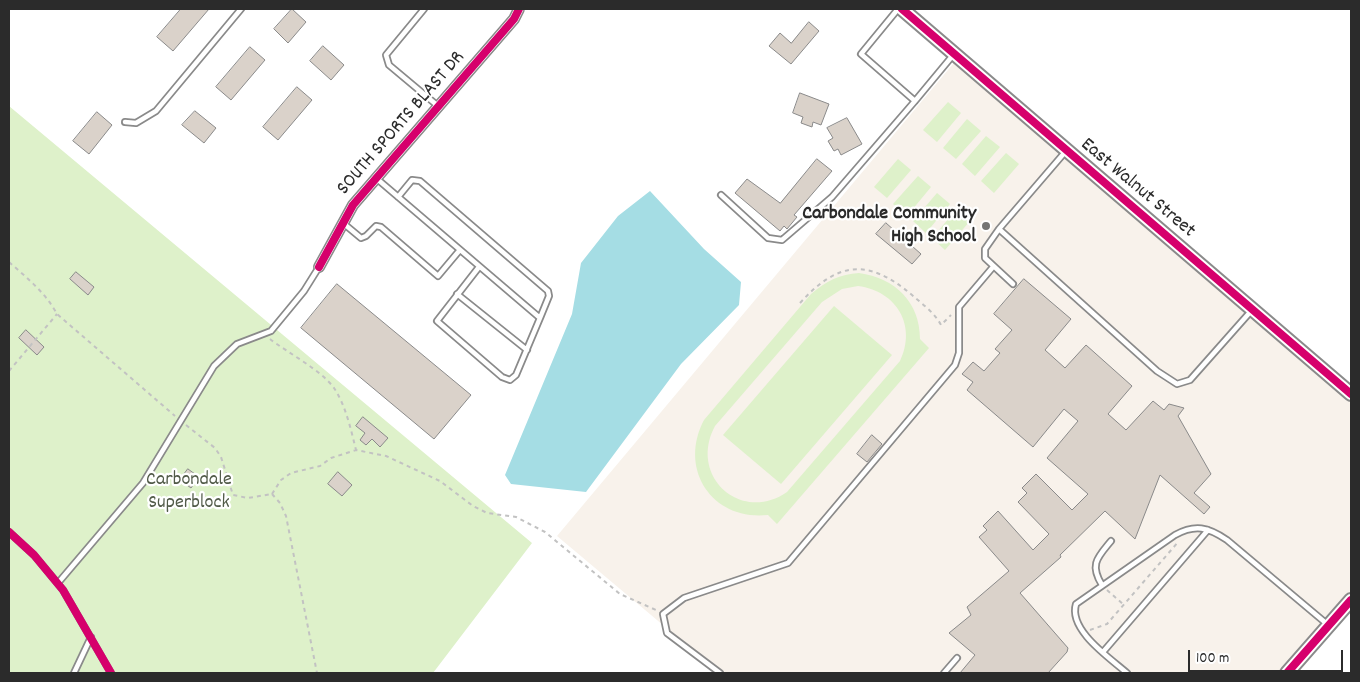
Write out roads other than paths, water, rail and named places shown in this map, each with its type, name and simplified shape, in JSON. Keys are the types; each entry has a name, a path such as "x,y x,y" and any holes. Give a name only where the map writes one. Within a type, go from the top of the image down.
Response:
{"street":[{"name":"SOUTH SPORTS BLAST DR","path":"319,267 353,205 514,19 520,9"},
{"name":"East Walnut Street","path":"902,9 1351,394"},
{"path":"1288,673 1351,600"}],"lane":[{"path":"125,122 136,124 156,111 241,9"},
{"path":"424,9 386,55 389,65 439,106"},
{"path":"898,9 861,54 915,101"},
{"path":"721,195 768,238 782,240 832,198 954,54"},
{"path":"1013,284 993,268 985,258 985,249 999,229 1066,151"},
{"path":"376,178 540,318"},
{"path":"398,197 415,179 450,206 548,291 549,296 514,378 506,380 438,324 437,319 479,267"},
{"path":"342,222 362,238 376,226 381,227 438,276 459,250"},
{"path":"999,229 1157,371 1177,384 1190,380 1253,309"},
{"path":"58,583 143,483 200,387 228,350 248,338 264,335 278,323 319,267"},
{"path":"720,673 667,632 663,614 684,598 788,562 955,365 959,353 959,307 993,268"},
{"path":"457,294 527,350"},
{"path":"1127,673 1084,633 1077,622 1075,612 1079,601 1185,529 1191,527 1208,530 1220,535 1328,626"},
{"path":"1103,652 1208,530"},
{"path":"9,532 34,555 58,583 111,673"},
{"path":"1102,585 1095,572 1096,560 1112,541"},
{"path":"76,672 91,637"},
{"path":"944,673 957,658"}],"water":[{"path":"650,191 704,249 741,282 739,305 681,364 586,492 511,484 505,475 572,314 581,263 618,216"}],"place":[{"name":"Carbondale Community High School","path":"986,226"}],"park label":[{"name":"Carbondale Superblock","path":"189,492"}]}
